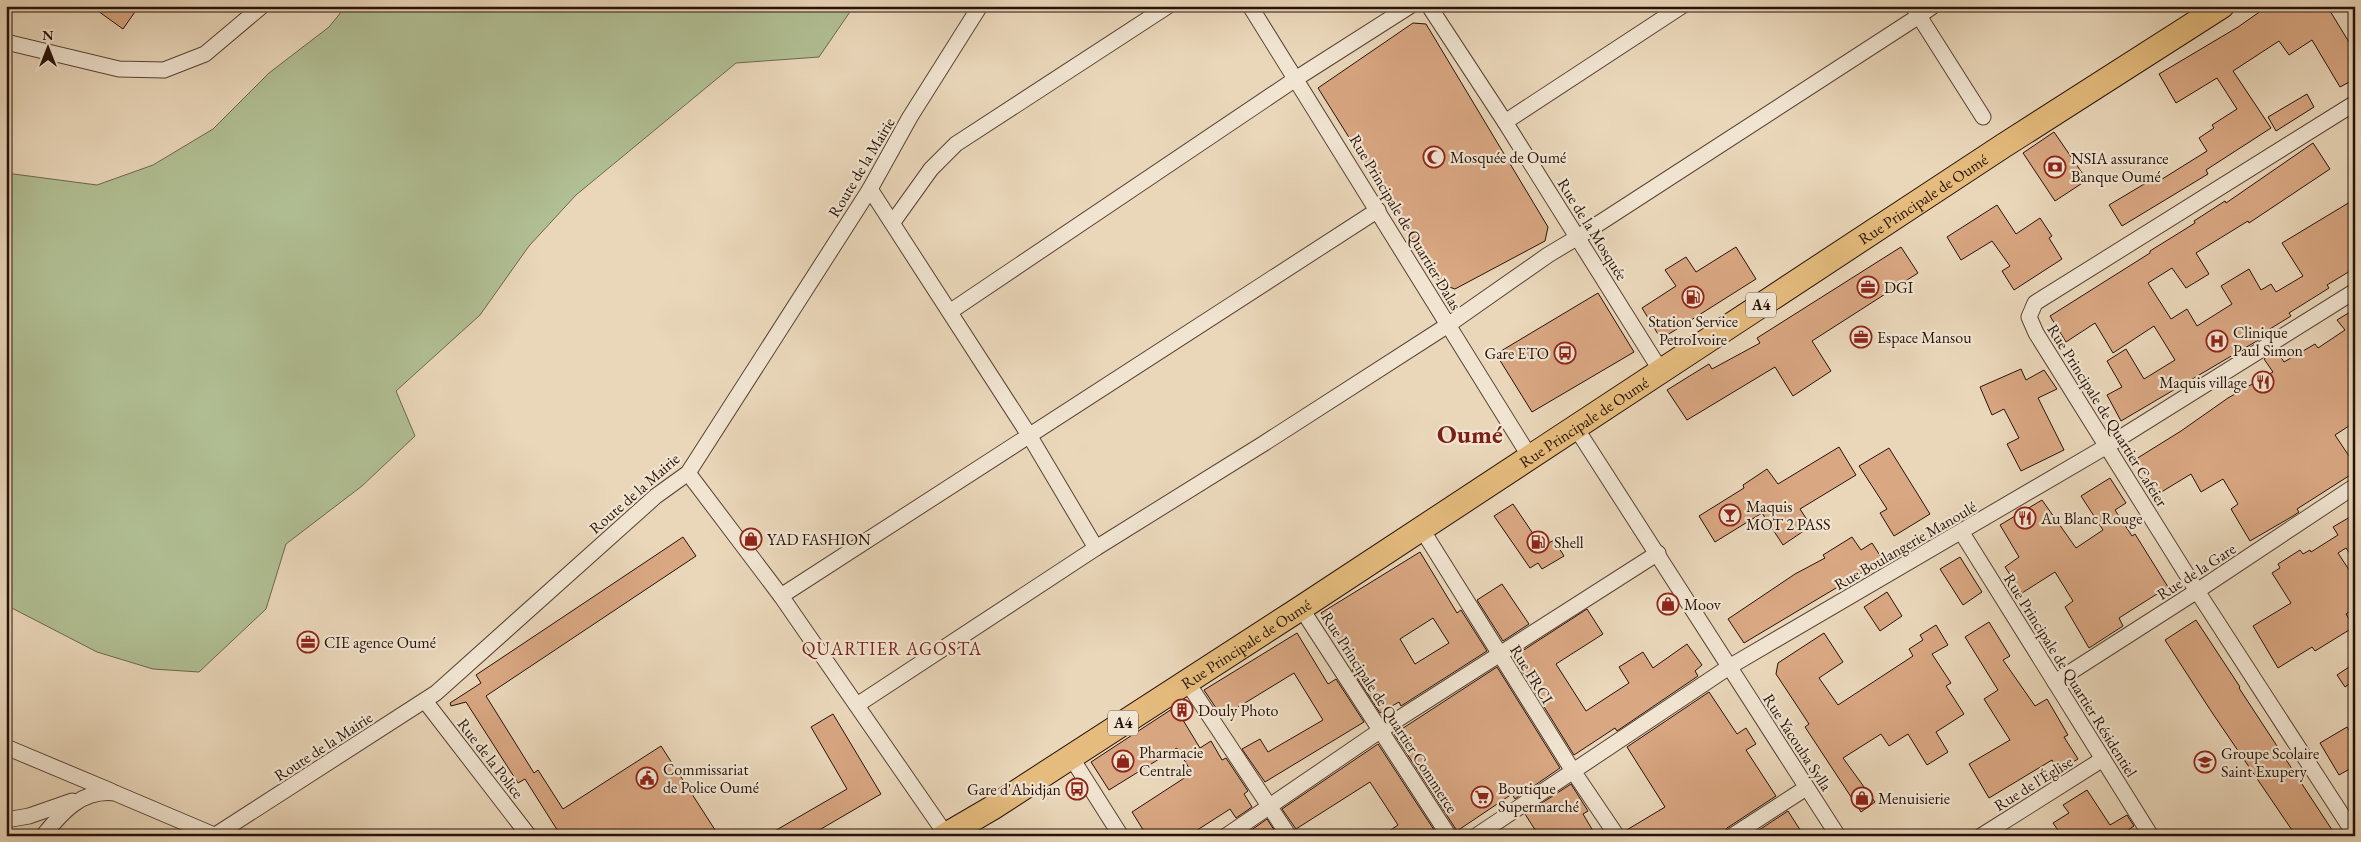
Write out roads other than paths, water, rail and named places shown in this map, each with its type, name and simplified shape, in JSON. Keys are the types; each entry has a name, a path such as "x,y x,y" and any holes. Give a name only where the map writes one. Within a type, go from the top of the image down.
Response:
{"main road":[{"name":"Rue Principale de Oumé","path":"946,835 992,808 1301,608 2003,146 2222,6"}],"street":[{"path":"6,42 118,69 164,70 205,54 262,6"},
{"name":"Route de la Mairie","path":"214,836 425,701 489,647 656,496 688,473 870,189 910,117 980,6"},
{"path":"893,222 931,169 956,144 1168,6"},
{"name":"Rue Principale de Quartier Dalas","path":"1250,6 1297,78 1530,457"},
{"path":"951,312 1297,78 1410,6"},
{"name":"Rue de la Mosquée","path":"1429,6 1505,122 1661,371"},
{"path":"1505,122 1682,6"},
{"path":"857,705 1096,548 1263,444 1448,325 1548,255 1578,237 1916,11 1933,6"},
{"path":"1916,11 1983,117"},
{"name":"Rue Principale de Quartier Cafeier","path":"2355,104 2035,303 2029,317 2036,333 2197,591 2355,834"},
{"path":"870,189 1029,435 1096,548"},
{"path":"781,596 1378,210"},
{"name":"Rue Boulangerie Manoulé","path":"1476,836 1729,667 1833,605 1962,533 2107,446 2355,291"},
{"name":"Rue Yacouba Sylla","path":"1576,428 1838,836"},
{"path":"688,473 781,596 946,835"},
{"name":"Rue de la Gare","path":"2055,682 2355,486"},
{"name":"Rue FRCI","path":"1420,528 1499,655 1616,836"},
{"name":"Rue Principale de Quartier Résidentiel","path":"1962,533 2152,836"},
{"path":"1226,836 1381,730 1658,554"},
{"name":"Rue Principale de Quartier Commerce","path":"1301,608 1449,836"},
{"path":"1186,682 1289,836"},
{"name":"Rue de la Police","path":"425,701 529,836"},
{"path":"6,747 214,836"},
{"path":"1071,756 1121,836"},
{"name":"Rue de l'Église","path":"1982,836 2103,759"},
{"path":"1732,836 1806,788"},
{"path":"6,820 29,816 102,792 115,793"},
{"path":"43,836 57,819 80,798"}],"place":[{"name":"Mosquée de Oumé","path":"1434,157"},
{"name":"NSIA assurance Banque Oumé","path":"2055,167"},
{"name":"DGI","path":"1868,287"},
{"name":"Station Service PetroIvoire","path":"1693,297"},
{"name":"Espace Mansou","path":"1861,337"},
{"name":"Clinique Paul Simon","path":"2217,341"},
{"name":"Gare ETO","path":"1565,353"},
{"name":"Maquis village","path":"2263,382"},
{"name":"Maquis MOT 2 PASS","path":"1730,515"},
{"name":"Au Blanc Rouge","path":"2025,518"},
{"name":"YAD FASHION","path":"751,539"},
{"name":"Shell","path":"1538,542"},
{"name":"Moov","path":"1668,604"},
{"name":"CIE agence Oumé","path":"308,642"},
{"name":"Douly Photo","path":"1182,710"},
{"name":"Pharmacie Centrale","path":"1123,761"},
{"name":"Groupe Scolaire Saint Exupery","path":"2205,762"},
{"name":"Commissariat de Police Oumé","path":"647,778"},
{"name":"Gare d'Abidjan","path":"1077,789"},
{"name":"Boutique Supermarché","path":"1482,797"},
{"name":"Menuisierie","path":"1862,798"}],"district":[{"name":"Oumé","path":"1470,434"},
{"name":"QUARTIER AGOSTA","path":"892,649"}]}
